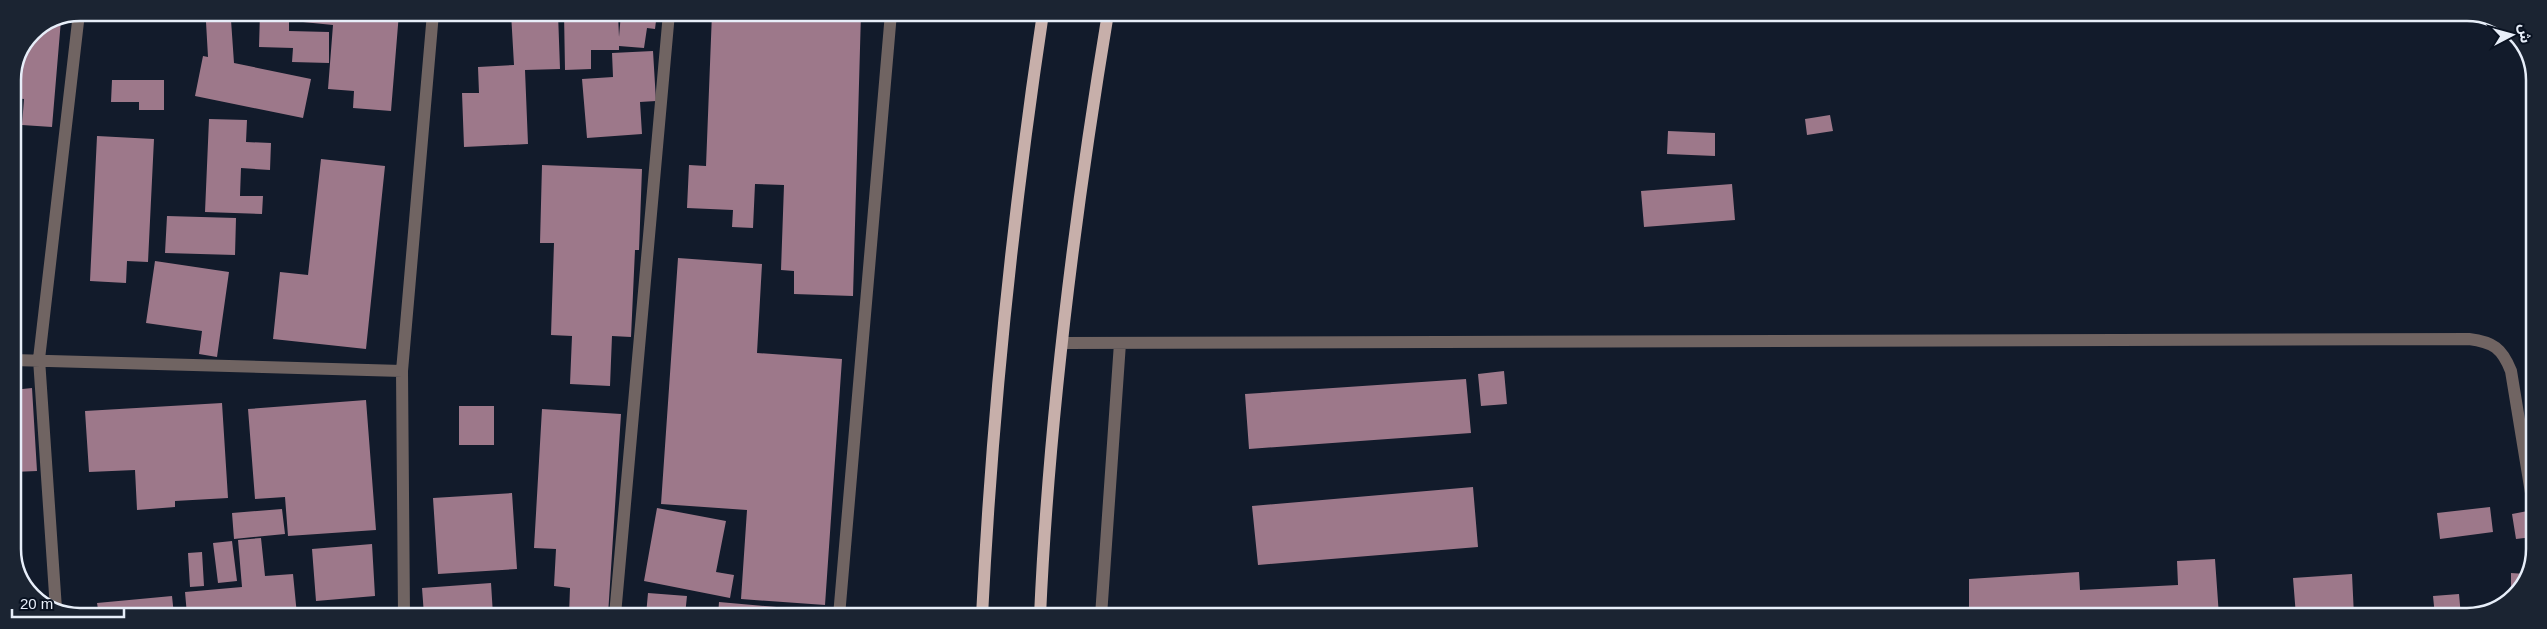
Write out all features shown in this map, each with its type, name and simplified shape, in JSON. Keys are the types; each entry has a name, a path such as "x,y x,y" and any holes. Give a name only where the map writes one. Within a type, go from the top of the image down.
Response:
{"main road":[{"path":"983,608 1004,333 1019,192 1042,21"},
{"path":"1041,608 1063,343 1079,204 1107,21"}],"street":[{"path":"56,602 38,359 78,21"},
{"path":"404,608 402,372 432,21"},
{"path":"616,608 668,21"},
{"path":"840,608 891,21"},
{"path":"1063,343 2477,340 2494,345 2503,354 2511,370 2526,463"},
{"path":"1102,608 1120,343"},
{"path":"21,360 402,372"}],"building":[{"path":"231,21 234,63 311,79 303,118 195,96 203,56 208,57 206,22"},
{"path":"260,21 289,21 289,31 329,32 329,63 292,62 293,48 259,47"},
{"path":"398,21 391,111 353,108 354,91 328,89 333,25 303,22"},
{"path":"511,21 558,21 560,69 525,70 528,144 464,147 462,93 479,93 478,67 514,65"},
{"path":"564,21 618,21 619,37 620,21 656,21 655,29 647,28 644,48 619,46 619,50 591,50 591,69 565,70"},
{"path":"712,21 861,21 853,296 794,294 794,271 781,270 784,185 755,184 753,228 732,227 733,210 687,208 689,165 706,166"},
{"path":"61,25 52,127 22,125 24,99 21,99 21,80 22,68 26,57 38,38"},
{"path":"653,51 656,101 640,102 642,134 587,138 582,79 613,77 612,53"},
{"path":"112,80 164,80 164,110 139,110 139,102 111,102"},
{"path":"1830,115 1833,131 1807,135 1805,119"},
{"path":"209,119 247,120 246,142 271,143 270,170 241,168 240,196 263,196 262,214 205,212"},
{"path":"1668,131 1715,133 1715,156 1667,154"},
{"path":"97,136 154,139 148,262 127,261 126,283 90,281"},
{"path":"321,159 385,166 366,349 273,339 280,272 308,275"},
{"path":"542,165 642,169 639,250 635,250 631,337 612,336 610,386 570,384 572,336 551,335 554,243 540,243"},
{"path":"1732,184 1735,220 1644,227 1641,191"},
{"path":"167,216 236,218 235,255 165,253"},
{"path":"678,258 762,264 757,353 842,359 825,605 741,599 747,510 661,504"},
{"path":"155,261 229,272 217,357 199,354 202,331 146,323"},
{"path":"1504,371 1507,404 1481,406 1478,374"},
{"path":"1466,379 1471,433 1249,449 1245,394"},
{"path":"32,388 37,471 21,472 21,389"},
{"path":"366,400 376,530 288,536 285,497 255,499 248,409"},
{"path":"222,403 228,498 175,501 175,507 137,510 135,470 89,472 85,411"},
{"path":"459,406 494,406 494,445 459,445"},
{"path":"542,409 621,414 608,608 569,608 570,588 554,586 556,549 534,548"},
{"path":"1473,487 1478,547 1258,565 1252,506"},
{"path":"512,493 517,569 438,574 433,498"},
{"path":"2490,507 2493,532 2440,539 2437,513"},
{"path":"657,508 726,521 716,572 734,575 730,598 644,581"},
{"path":"282,509 285,534 234,539 232,513"},
{"path":"2526,511 2526,538 2516,539 2512,514"},
{"path":"261,538 265,576 293,574 296,608 186,608 185,592 242,587 238,540"},
{"path":"232,541 237,581 218,583 213,543"},
{"path":"372,544 375,596 316,601 312,549"},
{"path":"202,552 204,586 190,587 188,553"},
{"path":"2215,559 2218,608 1969,608 1969,579 2079,572 2080,590 2178,585 2177,561"},
{"path":"2511,573 2520,574 2516,582 2511,588"},
{"path":"2352,574 2354,608 2295,608 2293,578"},
{"path":"491,583 493,608 423,608 422,588"},
{"path":"648,593 687,596 686,608 647,608"},
{"path":"2459,594 2460,608 2434,608 2433,596"},
{"path":"172,596 173,608 98,608 97,603"},
{"path":"719,602 788,608 719,608"}]}
